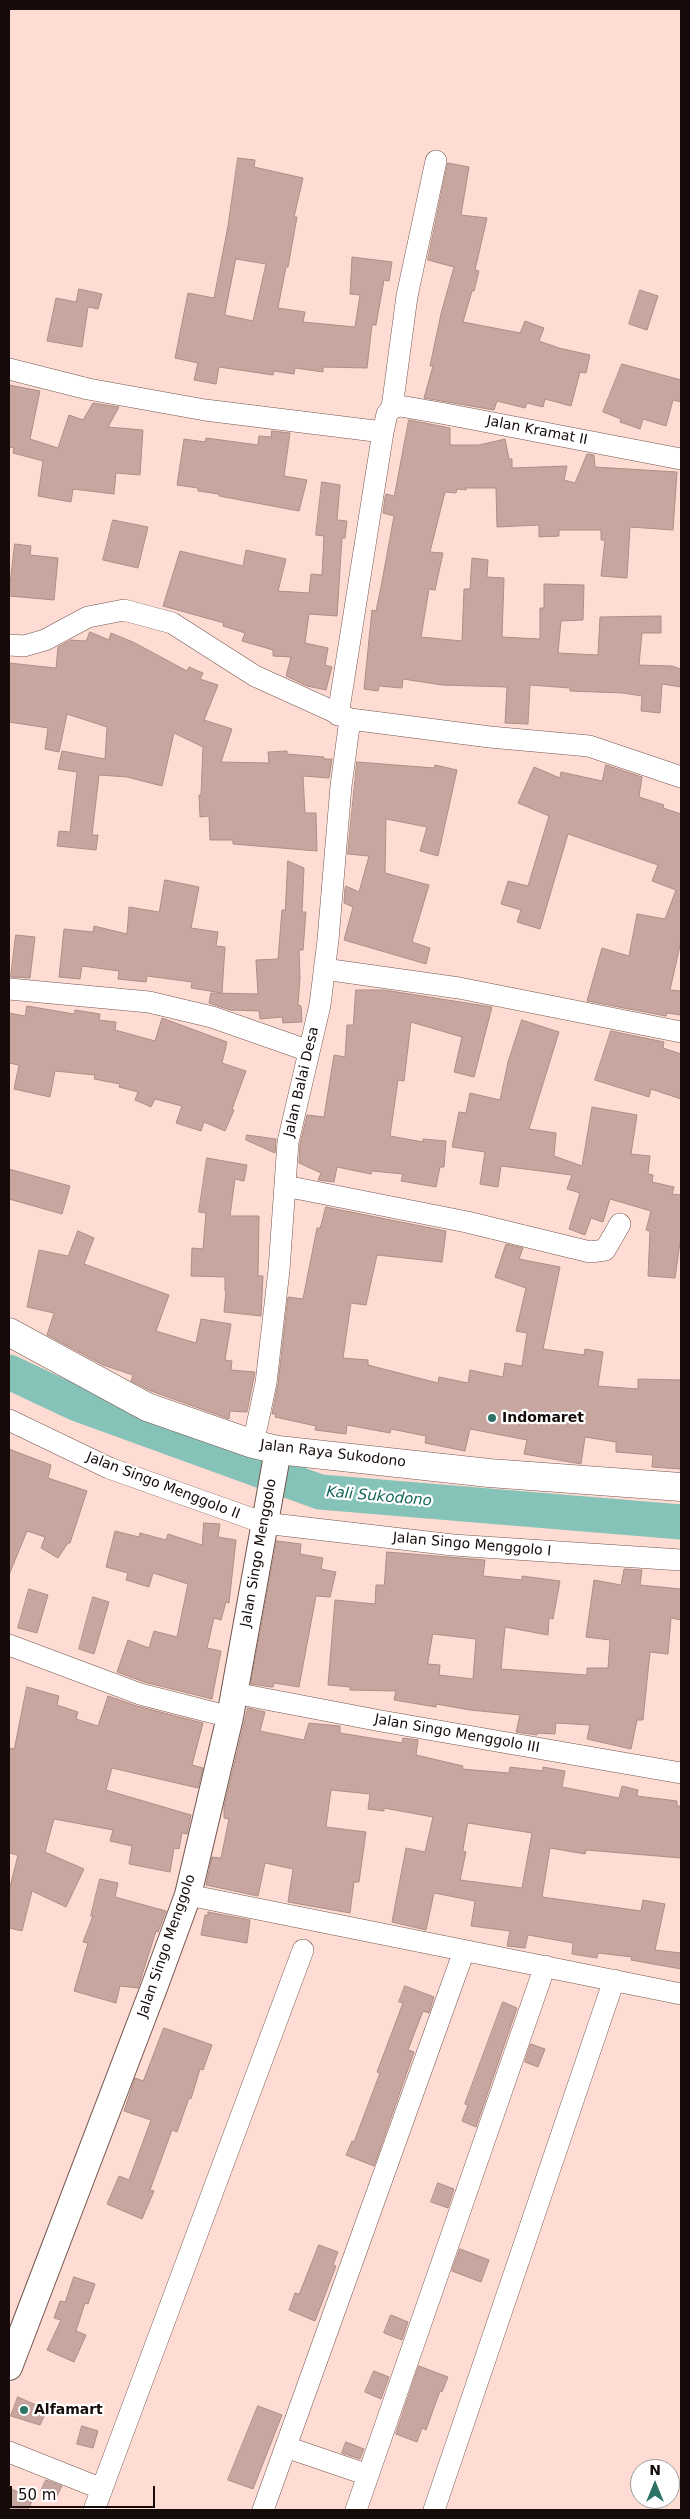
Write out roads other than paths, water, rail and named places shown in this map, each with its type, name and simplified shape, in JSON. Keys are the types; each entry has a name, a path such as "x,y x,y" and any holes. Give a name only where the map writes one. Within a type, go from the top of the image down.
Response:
{"main road":[{"name":"Jalan Raya Sukodono","path":"9,1332 147,1407 269,1450 489,1473 681,1487"}],"street":[{"name":"Jalan Balai Desa","path":"269,1450 266,1383 279,1270 288,1142 320,1004 328,940 344,717 383,432 387,414 392,408 407,296 436,161"},
{"path":"9,369 88,389 205,410 383,432"},
{"name":"Jalan Kramat II","path":"392,408 400,406 446,414 681,459"},
{"path":"9,645 24,646 45,640 88,617 124,610 172,622 255,676 344,717 490,737 589,746 681,777"},
{"path":"324,969 459,988 681,1032"},
{"path":"9,989 149,1002 212,1017 309,1051"},
{"path":"285,1186 468,1222 590,1252 604,1250 620,1224"},
{"name":"Jalan Singo Menggolo II","path":"9,1420 108,1468 265,1517"},
{"name":"Jalan Singo Menggolo","path":"9,2367 156,1985 188,1895 232,1705 265,1517 269,1450"},
{"name":"Jalan Singo Menggolo I","path":"265,1517 453,1545 681,1560"},
{"name":"Jalan Singo Menggolo III","path":"9,1645 140,1694 381,1721 681,1773"},
{"path":"188,1895 681,1994"},
{"path":"94,2510 302,1950"},
{"path":"263,2510 464,1951"},
{"path":"356,2510 545,1966"},
{"path":"434,2510 614,1980"},
{"path":"286,2447 368,2475"},
{"path":"9,2452 102,2489"}],"waterway":[{"name":"Kali Sukodono","path":"9,1372 75,1403 320,1492 681,1522"}],"place":[{"name":"Indomaret","path":"492,1418"},
{"name":"Alfamart","path":"24,2410"}]}
